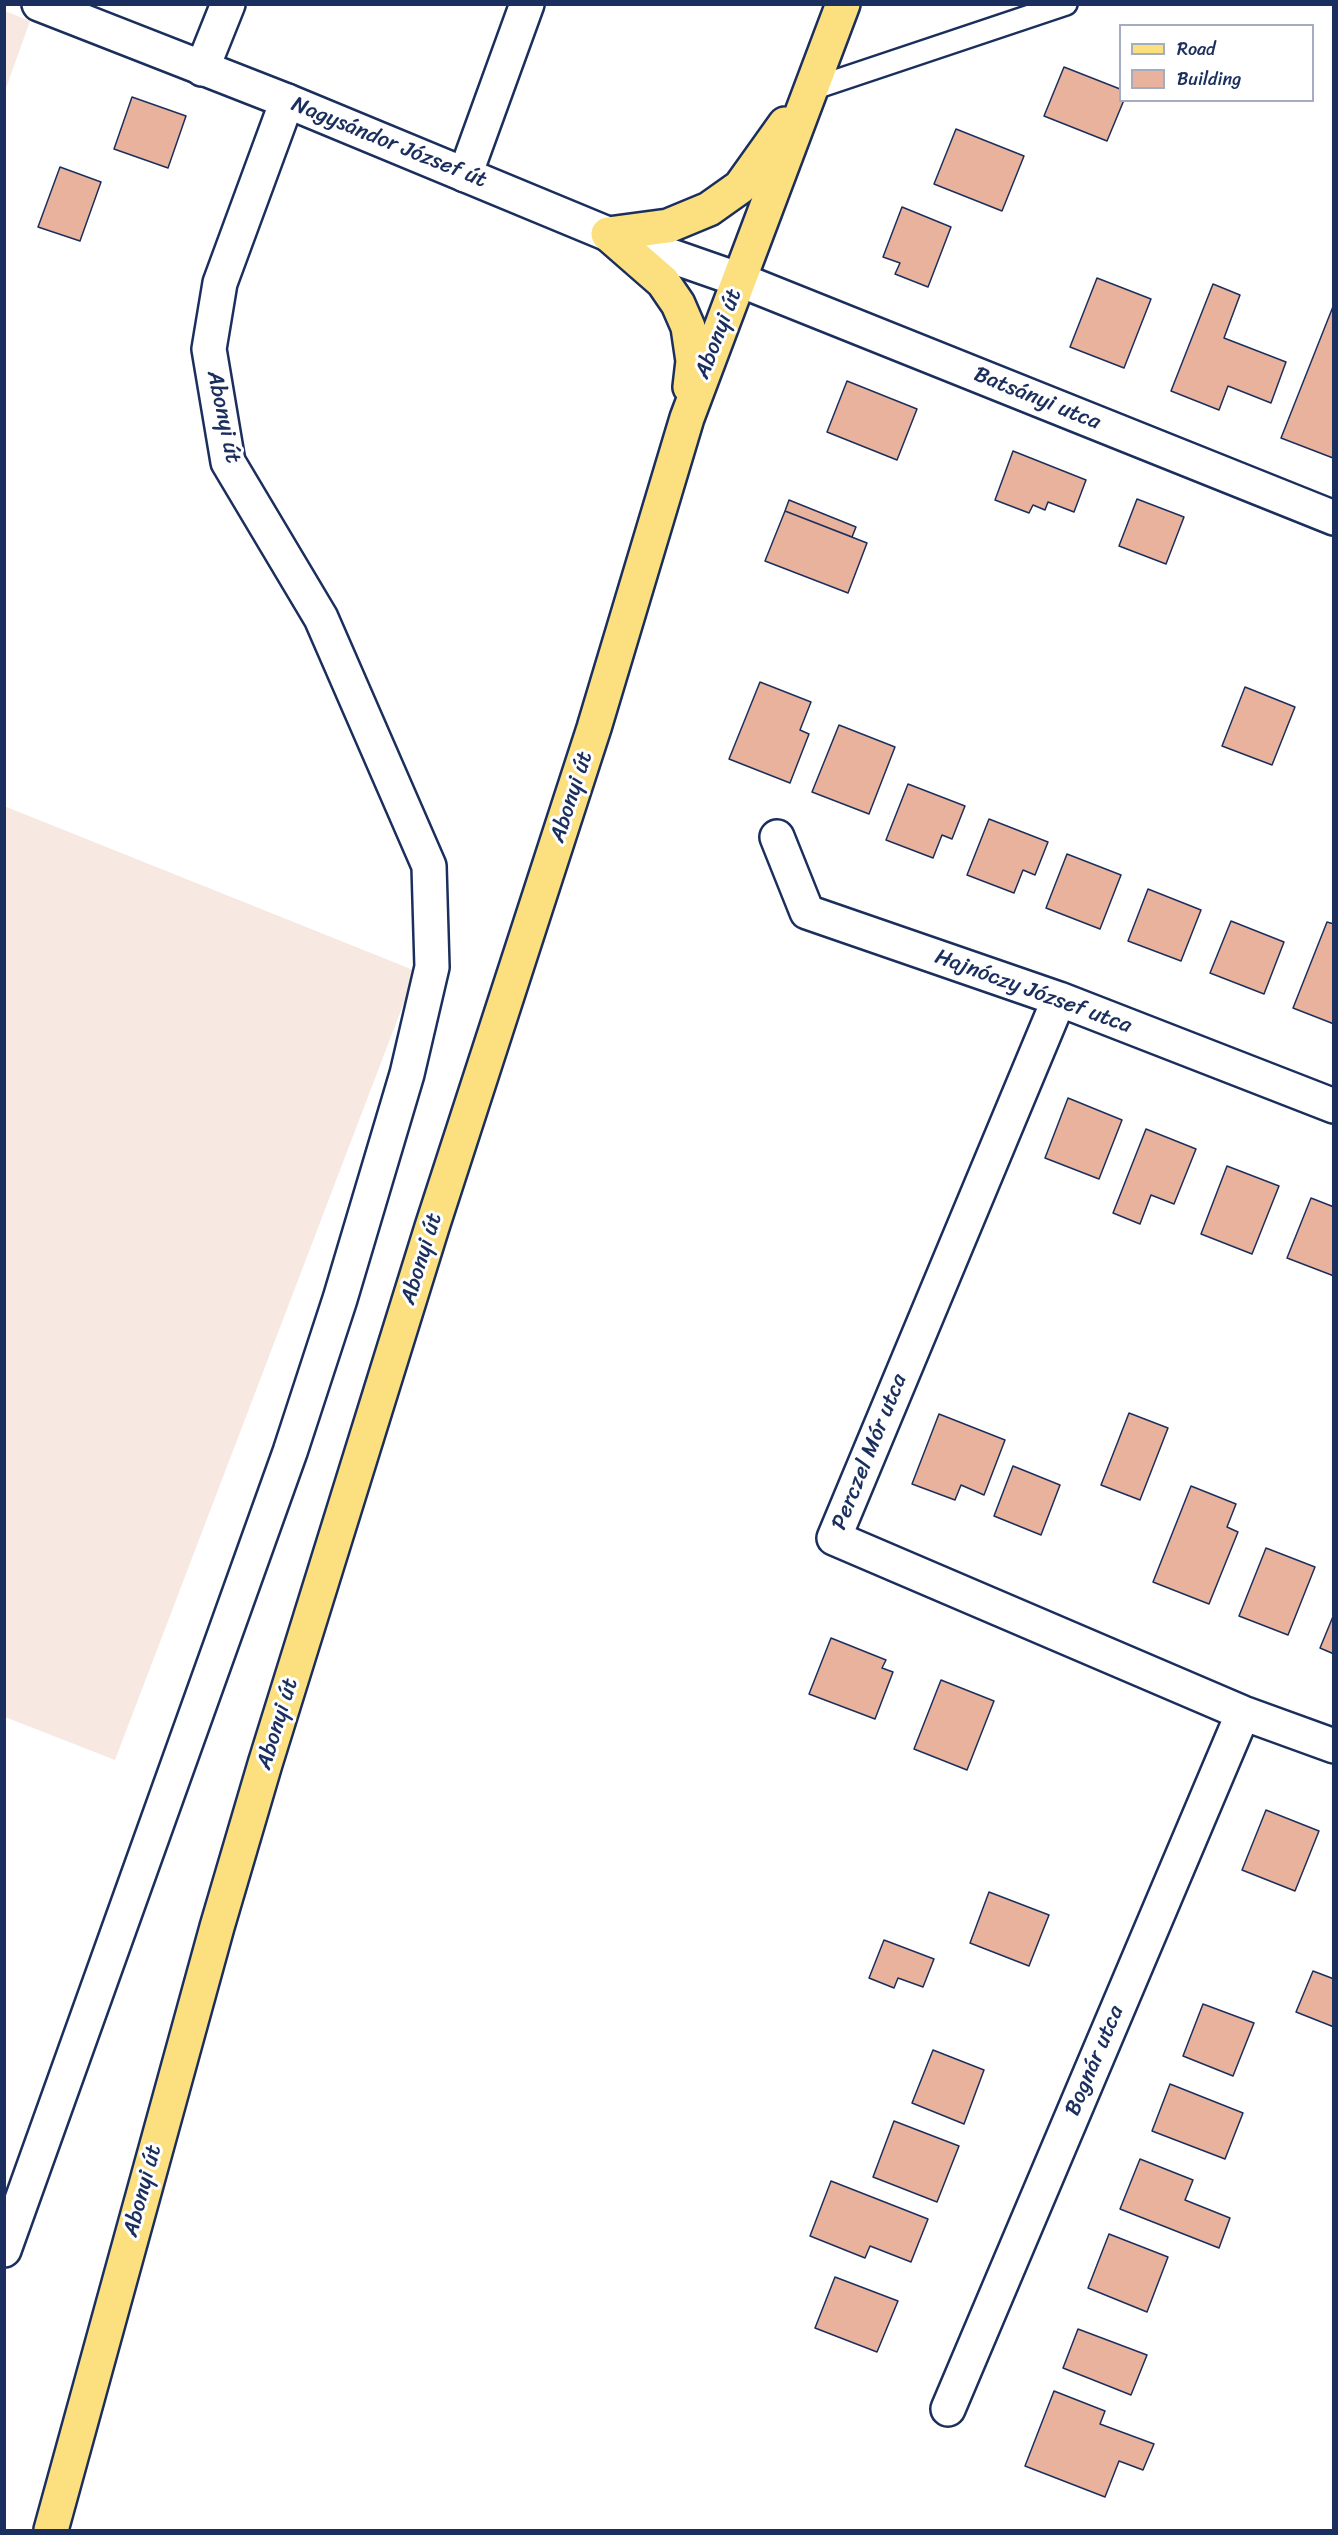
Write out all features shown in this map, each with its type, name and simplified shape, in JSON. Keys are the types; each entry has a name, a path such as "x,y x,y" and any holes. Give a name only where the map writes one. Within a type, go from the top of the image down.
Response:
{"main road":[{"name":"Abonyi út","path":"51,2530 171,2090 262,1775 432,1227 594,728 687,418 843,4"},
{"path":"608,234 668,226 709,209 740,187 809,90"},
{"path":"608,234 663,282 678,304 688,327 693,361 687,418"}],"street":[{"name":"Nagysándor József út","path":"39,4 287,101 608,234 740,280"},
{"path":"202,69 228,4"},
{"path":"465,174 526,4"},
{"name":"Abonyi út","path":"4,2250 290,1452 340,1299 407,1074 432,967 429,866 321,618 228,462 209,349 220,283 287,101"},
{"name":"Batsányi utca","path":"740,280 1334,518"},
{"name":"Hajnóczy József utca","path":"777,837 807,912 1059,999 1334,1106"},
{"name":"Perczel Mór utca","path":"1059,999 834,1538 1243,1713 1334,1746"},
{"name":"Bognár utca","path":"948,2409 1243,1713"}],"lane":[{"path":"809,90 1066,4"}],"shaded area":[{"path":"5,11 30,21 5,91"},
{"path":"4,806 416,971 115,1760 5,1717"}],"building":[{"path":"1064,67 1119,89 1119,102 1123,102 1107,141 1044,116"},
{"path":"132,97 186,116 168,168 114,149"},
{"path":"956,129 1024,156 1002,211 934,184"},
{"path":"60,167 101,182 80,241 38,227"},
{"path":"902,207 951,227 928,287 895,274 900,263 883,257"},
{"path":"1097,278 1151,299 1124,368 1070,347"},
{"path":"1213,284 1240,295 1224,338 1286,362 1271,403 1228,386 1219,410 1171,391"},
{"path":"1334,304 1334,455 1333,458 1281,438"},
{"path":"847,381 917,409 897,460 827,432"},
{"path":"1013,451 1086,480 1074,512 1048,502 1045,510 1033,505 1029,513 995,500"},
{"path":"1137,499 1184,517 1166,564 1119,546"},
{"path":"789,500 856,527 852,537 785,511"},
{"path":"785,511 867,543 848,593 765,561"},
{"path":"760,682 811,702 800,730 809,734 790,783 729,759"},
{"path":"1245,687 1295,707 1272,765 1222,746"},
{"path":"839,725 895,747 869,814 812,792"},
{"path":"908,784 965,806 952,839 942,835 933,858 886,840"},
{"path":"989,819 1048,842 1035,875 1023,870 1014,893 967,875"},
{"path":"1067,854 1121,875 1100,929 1046,908"},
{"path":"1148,889 1201,910 1181,961 1128,941"},
{"path":"1231,921 1284,942 1264,994 1210,973"},
{"path":"1327,922 1334,924 1334,1024 1293,1008"},
{"path":"1068,1098 1122,1120 1099,1179 1045,1158"},
{"path":"1146,1129 1196,1149 1174,1204 1151,1195 1140,1224 1113,1213"},
{"path":"1227,1166 1279,1186 1252,1254 1201,1234"},
{"path":"1311,1198 1334,1207 1334,1276 1287,1258"},
{"path":"1129,1413 1168,1428 1140,1500 1101,1485"},
{"path":"939,1414 1005,1440 984,1495 961,1485 955,1500 912,1484"},
{"path":"1013,1466 1060,1485 1041,1535 994,1516"},
{"path":"1191,1486 1236,1504 1227,1527 1238,1532 1209,1604 1153,1582"},
{"path":"1266,1548 1315,1567 1288,1635 1239,1616"},
{"path":"1334,1614 1334,1654 1320,1648"},
{"path":"831,1638 886,1660 882,1668 893,1672 875,1719 809,1694"},
{"path":"941,1680 994,1701 967,1770 914,1749"},
{"path":"1266,1810 1319,1831 1295,1891 1242,1870"},
{"path":"989,1892 1049,1915 1029,1966 970,1943"},
{"path":"884,1940 934,1959 923,1987 898,1978 894,1988 869,1978"},
{"path":"1313,1971 1334,1979 1334,2027 1296,2012"},
{"path":"1203,2004 1254,2023 1233,2076 1183,2056"},
{"path":"933,2050 984,2070 964,2124 912,2103"},
{"path":"1170,2084 1243,2113 1225,2159 1152,2131"},
{"path":"894,2121 959,2146 937,2202 873,2177"},
{"path":"1140,2159 1193,2180 1185,2200 1230,2218 1219,2248 1120,2209"},
{"path":"831,2181 928,2219 911,2262 870,2246 865,2258 810,2236"},
{"path":"1109,2234 1168,2257 1147,2312 1088,2288"},
{"path":"835,2277 898,2301 877,2352 815,2328"},
{"path":"1078,2329 1147,2355 1131,2395 1063,2368"},
{"path":"1054,2391 1105,2411 1100,2424 1154,2444 1143,2470 1119,2461 1105,2497 1025,2466"}]}
